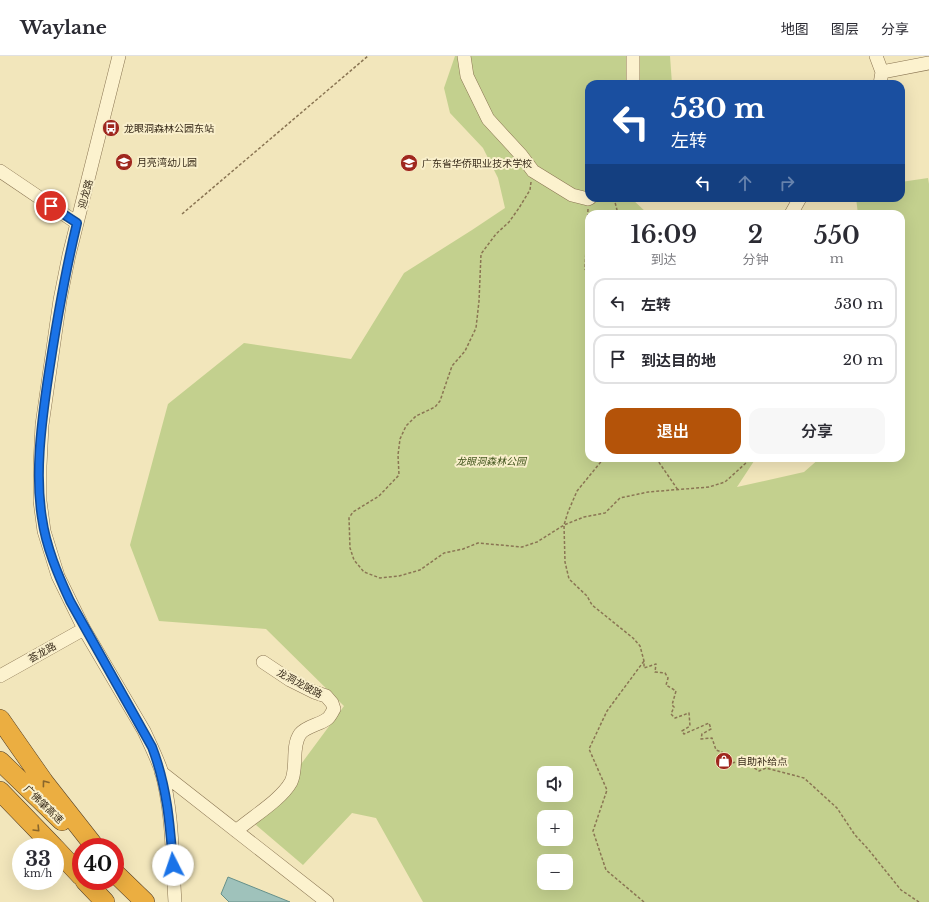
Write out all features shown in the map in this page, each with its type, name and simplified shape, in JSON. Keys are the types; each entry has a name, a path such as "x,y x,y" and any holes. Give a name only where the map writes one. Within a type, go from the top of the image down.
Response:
{"highway":[{"path":"2,722 44,782 88,838"},
{"name":"广佛肇高速","path":"0,761 79,838"},
{"path":"0,791 46,838"},
{"path":"64,857 72,866"},
{"path":"124,881 140,897"},
{"path":"94,890 105,902"}],"street":[{"name":"迎龙路","path":"119,56 77,223 60,300 42,425 40,486 41,516 58,576 84,629 144,731 152,747 161,772 170,821 175,902"},
{"path":"464,56 468,76 488,119 522,155 533,171 572,195 585,197"},
{"path":"633,56 633,80"},
{"path":"876,56 881,78 929,63"},
{"path":"0,171 77,223"},
{"name":"荟龙路","path":"0,676 84,629"},
{"name":"龙洞龙陂路","path":"236,831 247,821 263,811 284,791 292,781 296,743 301,733 327,719 334,709 332,703 326,696 314,692 290,680 263,662"},
{"path":"161,772 327,902"}],"path":[{"path":"182,214 368,56"},
{"path":"533,171 530,190 519,208 509,222 496,234 481,254 476,328 466,351 452,366 440,401 435,407 416,416 406,426 400,439 398,455 399,475 378,496 353,512 349,518 350,548 354,560 364,572 380,578 399,576 420,570 444,553 463,549 478,543 522,547 537,542 564,525 584,517 605,513 620,498 648,492 710,487 725,482 745,462"},
{"path":"601,462 577,491 564,525 565,562 569,579 587,596 592,605 633,638 640,646 644,661 644,668 656,664 655,672 665,673 668,678 666,685 676,691 672,705 674,707 671,714 675,718 689,713 690,726 682,731 684,734 709,723 712,729 702,734 701,739 712,738 716,750 722,752 724,763 732,763 743,760 759,771 766,768 804,778 837,808 855,835 901,890 919,902"},
{"path":"659,462 678,490"},
{"path":"644,661 607,711 589,749 607,790 593,830 606,870 644,902"}],"green space":[{"name":"龙眼洞森林公园","path":"455,56 670,56 672,80 585,80 585,202 635,202 644,210 585,210 585,462 753,462 737,487 804,472 815,462 905,462 905,210 858,210 856,202 905,202 905,181 928,178 929,902 423,902 376,818 352,813 303,865 256,825 344,706 266,629 159,621 130,545 168,404 244,343 351,359 404,273 505,208 498,178 483,148 450,113 444,88"}],"water":[{"path":"228,877 290,902 229,902 221,894"}],"place":[{"name":"龙眼洞森林公园东站","path":"111,128"},
{"name":"月亮湾幼儿园","path":"124,162"},
{"name":"广东省华侨职业技术学校","path":"409,163"},
{"name":"自助补给点","path":"724,761"}],"route":[{"path":"51,206 77,223 60,300 42,425 40,466 41,516 44,531 58,576 70,601 84,629 152,747 161,772 166,794 170,821 173,865"}]}
